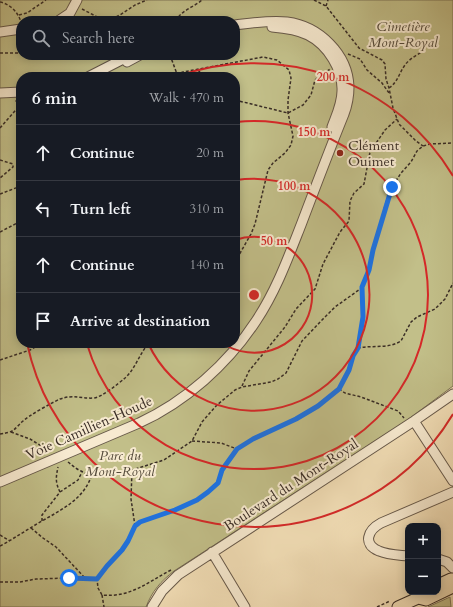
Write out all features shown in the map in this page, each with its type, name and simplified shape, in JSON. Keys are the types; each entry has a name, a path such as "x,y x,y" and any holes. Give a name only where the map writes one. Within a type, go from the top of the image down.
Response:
{"main road":[{"path":"441,583 453,579"},
{"path":"441,593 453,588"},
{"path":"398,607 420,595 426,600 437,595"}],"street":[{"path":"66,16 70,13 75,4"},
{"name":"Voie Camillien-Houde","path":"240,24 286,22 308,28 319,34 338,54 346,71 348,80 346,108 288,260 257,321 240,342"},
{"name":"Voie Camillien-Houde","path":"240,30 281,28 309,35 320,43 330,55 336,65 342,82 341,101 296,229 268,293 251,322 240,336"},
{"path":"0,32 16,30"},
{"path":"98,72 121,60"},
{"path":"107,72 130,60"},
{"path":"0,88 16,88"},
{"path":"0,93 16,92"},
{"name":"Voie Camillien-Houde","path":"0,477 154,412 198,380 230,348"},
{"name":"Voie Camillien-Houde","path":"0,482 144,421 180,399 203,381 235,348"},
{"name":"Boulevard du Mont-Royal","path":"152,607 158,596 172,579 453,394"},
{"path":"410,421 453,481"},
{"path":"405,555 379,551 371,545 368,539 369,534 381,523 453,492"},
{"path":"212,552 245,607"},
{"path":"441,560 447,562 453,568"}],"path":[{"path":"0,2 12,8 19,15 27,13 46,0"},
{"path":"118,16 135,5 147,0"},
{"path":"178,16 202,0"},
{"path":"314,0 326,6 359,48 375,58 382,60 385,64 389,93 397,119 404,130 423,146"},
{"path":"326,6 328,0"},
{"path":"75,4 96,16"},
{"path":"389,88 397,81 408,60 423,51"},
{"path":"0,53 16,53"},
{"path":"338,54 350,54 360,59 367,70 382,83 389,93"},
{"path":"188,72 263,57 277,60 289,70 291,78 288,113 293,136 291,145 268,170 255,224 240,253"},
{"path":"172,60 176,72"},
{"path":"240,101 288,113 303,105 311,95 315,80 336,65"},
{"path":"0,128 16,110"},
{"path":"242,386 248,371 285,327 296,309 315,289 323,264 340,232 349,221 350,201 354,193 364,184 370,152 385,130 397,119"},
{"path":"104,607 102,594 98,588 97,579 122,550 135,526 140,522 175,510 197,500 218,483 222,470 237,449 253,439 296,419 318,406 339,389 358,348 363,317 362,287 369,270 373,250 392,187 401,173 411,162 417,151 423,146 430,144 453,143"},
{"path":"0,160 10,162 13,167 0,178"},
{"path":"0,194 16,188"},
{"path":"0,232 16,224"},
{"path":"358,348 387,346 402,341 412,322 417,317 435,309 445,299 453,283"},
{"path":"135,526 131,499 132,470 164,460 192,441 202,422 217,405 235,390 242,386 271,382 286,373 302,342 335,307 362,287"},
{"path":"0,360 33,348"},
{"path":"0,434 11,432 23,420 60,399 73,396 95,398 101,395 133,370 144,348"},
{"path":"339,389 345,393 398,411 410,421"},
{"path":"192,441 221,443 237,449"},
{"path":"60,457 56,474 56,484 60,492"},
{"path":"42,521 42,515 60,492 78,480 82,472"},
{"path":"0,546 54,515 82,495 89,484 92,474"},
{"path":"31,528 56,547 85,579"},
{"path":"0,535 10,541"},
{"path":"102,594 114,596 127,592 143,586 173,569"},
{"path":"0,582 20,582 36,579 97,579"}],"green space":[{"name":"Parc du Mont-Royal","path":"0,0 453,0 453,386 406,421 174,571 157,587 146,607 0,607"},
{"path":"450,597 451,607 428,607"}],"place":[{"name":"Clément Ouimet","path":"340,153"}],"route":[{"path":"69,578 97,579 122,550 135,526 140,522 175,510 197,500 218,483 222,470 237,449 253,439 296,419 318,406 339,389 358,348 363,317 362,287 369,270 373,250 392,187"}],"park label":[{"name":"Cimetière Mont-Royal","path":"403,34"}]}
